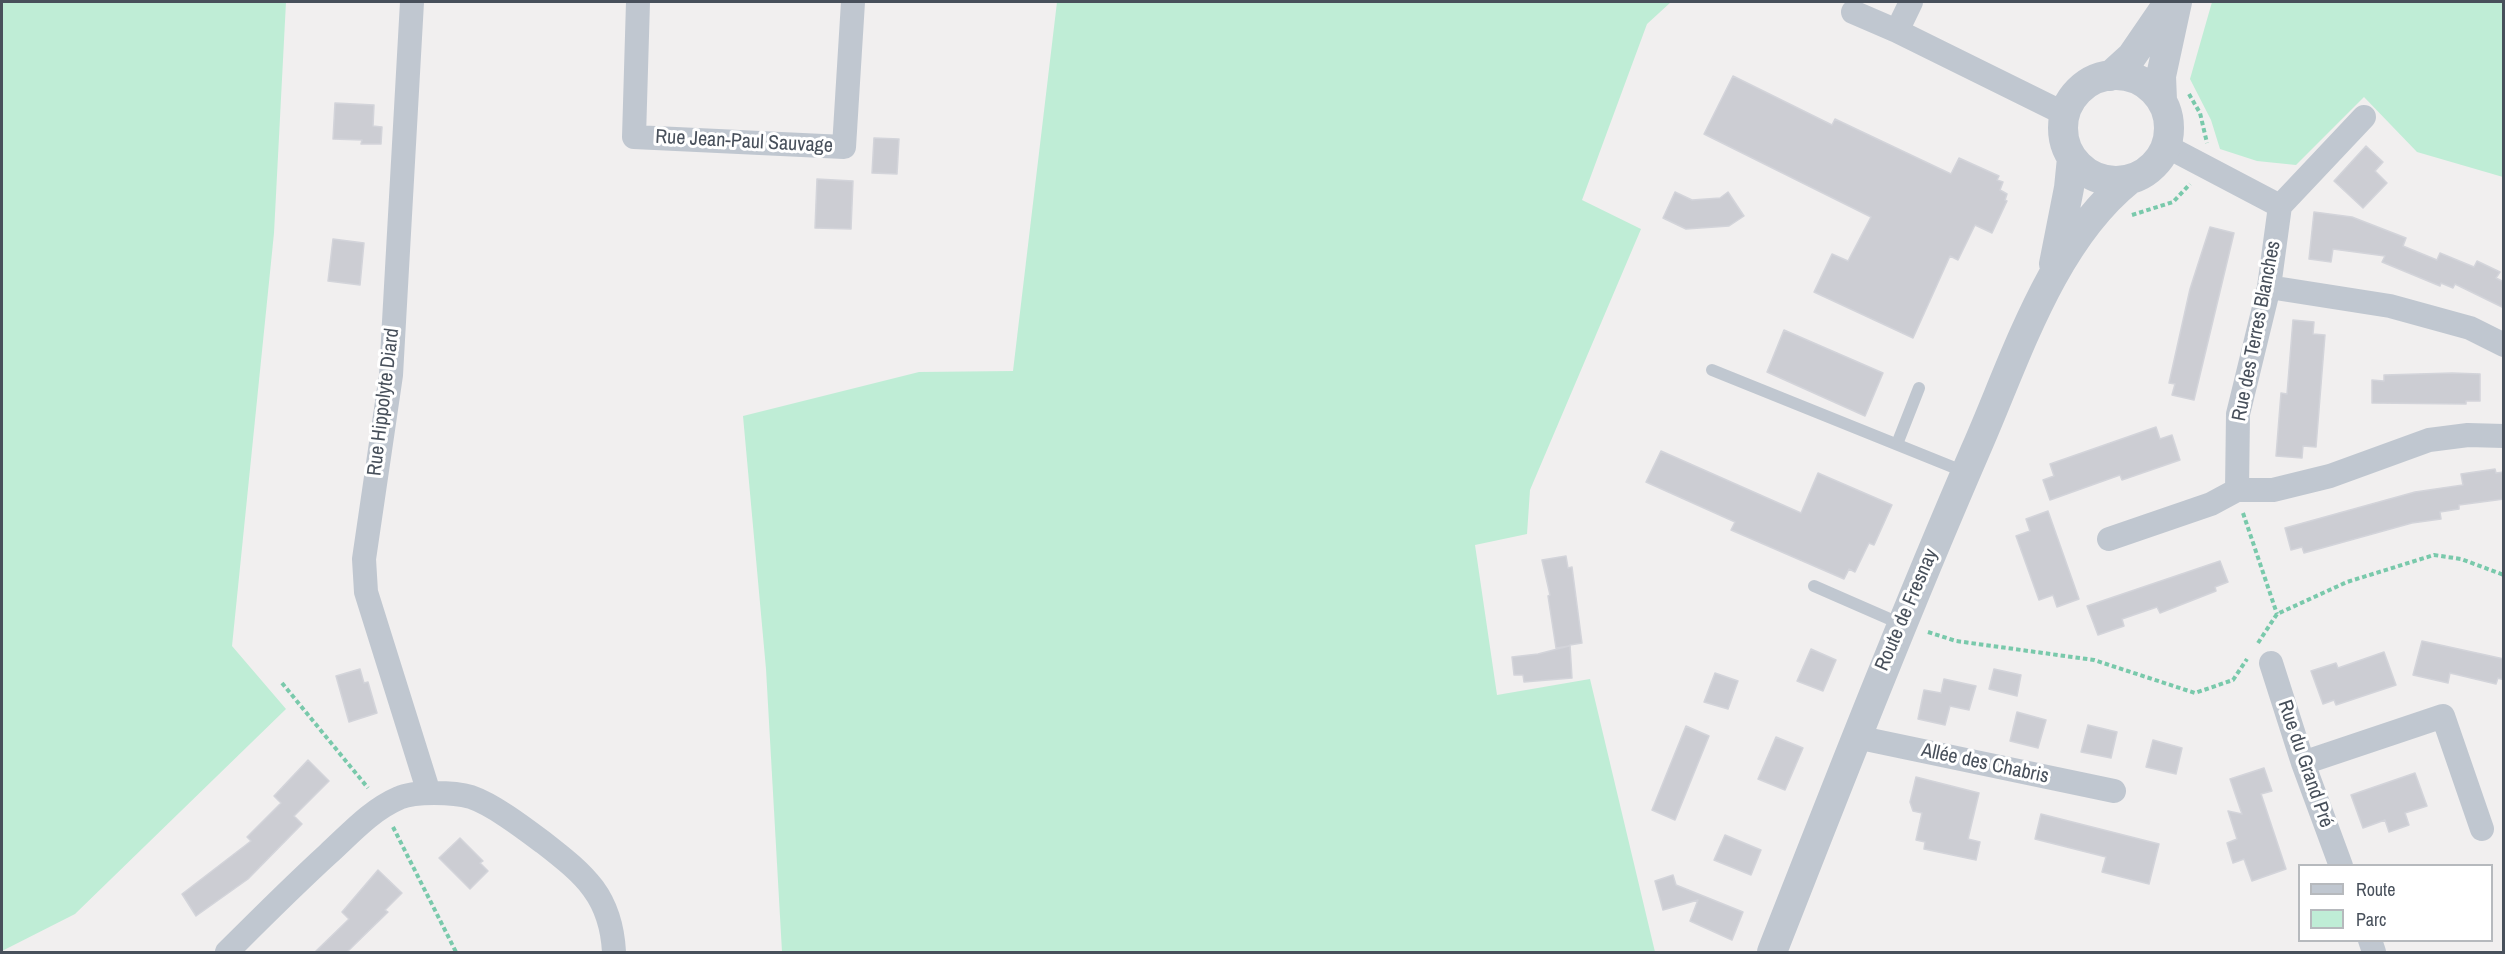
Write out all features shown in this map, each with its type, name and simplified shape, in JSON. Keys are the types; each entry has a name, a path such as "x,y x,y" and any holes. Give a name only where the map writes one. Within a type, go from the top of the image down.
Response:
{"street":[{"name":"Rue Hippolyte Diard","path":"412,2 391,375 364,559 366,592 429,793"},
{"name":"Rue Jean-Paul Sauvage","path":"638,2 634,137 844,147 853,2"},
{"path":"1897,31 1911,2"},
{"path":"2110,76 2132,56 2169,2"},
{"path":"2173,93 2151,88 2138,80 2120,75 2102,77 2086,85 2073,98 2065,114 2064,136 2072,158 2082,169 2095,177 2112,181 2129,180 2145,173 2158,161 2166,146 2169,131 2168,115 2173,93 2161,76 2177,2"},
{"path":"1853,12 1897,31 2065,114"},
{"path":"2166,146 2280,206 2364,117"},
{"name":"Route de Fresnay","path":"2053,273 2072,158"},
{"name":"Route de Fresnay","path":"1772,952 1901,624 2053,273 2095,211 2129,180"},
{"name":"Rue des Terres Blanches","path":"2236,490 2238,414 2269,287 2280,206"},
{"path":"2269,287 2390,306 2470,328 2504,345"},
{"path":"2109,539 2211,504 2236,490 2274,490 2330,476 2429,440 2468,435 2504,436"},
{"name":"Rue du Grand Pré","path":"2258,656 2303,763 2340,864"},
{"path":"2303,763 2444,716 2482,829"},
{"name":"Allée des Chabris","path":"1856,737 2114,791"},
{"path":"227,952 292,887 373,812 401,796 429,793 470,797 523,827 585,875 603,903 613,938 614,952"}],"lane":[{"path":"1712,370 1966,472"},
{"path":"1897,444 1919,388"},
{"path":"1814,586 1901,624"}],"path":[{"path":"2128,216 2173,202 2188,188 2208,151 2207,137 2200,113 2173,93"},
{"path":"2236,490 2277,614"},
{"path":"1901,624 1956,641 2094,660 2195,693 2233,680 2258,656 2277,614 2348,582 2434,555 2461,559 2504,575"}],"green space":[{"path":"2,2 286,2 274,233 232,646 286,709 75,914 2,951"},
{"path":"1057,2 1671,2 1647,24 1582,200 1641,229 1530,490 1527,534 1475,545 1497,695 1590,679 1655,952 782,952 766,669 743,416 919,372 1013,371"},
{"path":"2212,2 2503,2 2503,177 2417,152 2364,97 2296,165 2257,161 2220,149 2211,120 2190,79"}],"building":[{"path":"1733,76 1832,125 1835,119 1951,174 1959,158 1999,176 1997,180 2003,182 2000,190 2007,194 2005,200 2007,201 1992,233 1975,225 1958,260 1950,256 1913,338 1814,292 1832,254 1848,261 1871,217 1704,134"},
{"path":"335,103 374,105 373,126 382,127 381,144 361,144 362,140 333,139"},
{"path":"874,138 899,139 897,174 872,173"},
{"path":"2366,146 2383,162 2375,171 2387,183 2363,208 2334,181"},
{"path":"817,179 853,181 851,229 815,228"},
{"path":"1675,192 1692,200 1720,198 1728,192 1744,216 1729,226 1686,229 1663,218"},
{"path":"2314,212 2352,217 2406,238 2403,246 2437,260 2440,253 2474,267 2477,261 2500,272 2496,278 2504,282 2504,308 2455,284 2453,288 2441,283 2440,286 2382,262 2385,256 2333,249 2331,262 2309,259"},
{"path":"2210,227 2234,233 2194,400 2172,395 2175,384 2169,383 2190,289"},
{"path":"333,239 364,243 360,285 328,281"},
{"path":"2293,320 2314,322 2313,334 2325,335 2316,447 2303,446 2302,458 2276,456 2281,393 2287,394"},
{"path":"1784,330 1883,373 1865,416 1767,372"},
{"path":"2480,374 2480,401 2466,401 2466,404 2372,403 2372,380 2384,381 2384,375"},
{"path":"2156,427 2160,439 2172,435 2180,460 2122,480 2120,475 2050,500 2043,480 2054,476 2050,464"},
{"path":"1661,451 1801,513 1818,473 1892,505 1874,545 1869,543 1855,572 1849,569 1844,579 1731,530 1735,522 1646,482"},
{"path":"2495,469 2496,473 2504,472 2504,499 2459,505 2459,509 2440,512 2441,519 2412,523 2304,553 2302,547 2291,550 2285,528 2415,492 2463,485 2461,474"},
{"path":"2048,511 2079,599 2057,607 2053,595 2039,600 2016,536 2030,531 2026,519"},
{"path":"1566,556 1568,568 1572,567 1582,643 1570,645 1572,678 1524,682 1523,675 1514,675 1512,657 1538,654 1569,646 1556,648 1548,596 1550,595 1542,560"},
{"path":"2220,561 2228,582 2215,587 2216,591 2160,613 2157,607 2122,619 2124,626 2098,635 2087,606"},
{"path":"2422,641 2504,659 2504,680 2498,678 2496,684 2450,673 2448,683 2413,675"},
{"path":"1811,649 1836,660 1823,691 1797,681"},
{"path":"2384,652 2396,685 2336,705 2334,700 2323,704 2311,671 2336,663 2338,668"},
{"path":"360,669 364,683 368,682 377,713 349,722 336,676"},
{"path":"1994,669 2021,675 2017,696 1989,689"},
{"path":"1715,673 1738,681 1728,709 1704,702"},
{"path":"1944,679 1976,686 1969,710 1950,706 1945,725 1918,719 1924,690 1941,693"},
{"path":"2017,712 2046,720 2038,748 2010,741"},
{"path":"2088,725 2117,732 2111,758 2081,752"},
{"path":"1686,726 1709,736 1675,820 1652,810"},
{"path":"1776,737 1803,748 1785,790 1758,779"},
{"path":"2153,740 2182,748 2176,774 2146,767"},
{"path":"308,760 329,781 294,816 302,824 248,879 196,916 182,894 251,841 247,837 281,803 274,796"},
{"path":"2264,768 2272,791 2261,794 2286,869 2252,881 2244,859 2233,863 2227,843 2237,839 2228,811 2242,814 2230,779"},
{"path":"2415,773 2427,806 2405,813 2409,825 2389,832 2385,820 2363,828 2351,795"},
{"path":"1916,777 1979,793 1968,839 1980,842 1976,860 1924,849 1925,842 1916,840 1922,813 1913,811 1910,802"},
{"path":"2041,814 2159,844 2149,884 2102,872 2106,857 2035,839"},
{"path":"1725,835 1761,850 1751,875 1714,860"},
{"path":"460,838 483,861 480,863 488,871 470,889 439,858"},
{"path":"378,870 402,893 385,910 388,912 347,952 315,952 349,919 342,912"},
{"path":"1673,875 1676,885 1743,912 1732,940 1690,921 1698,900 1663,910 1655,881"}]}
